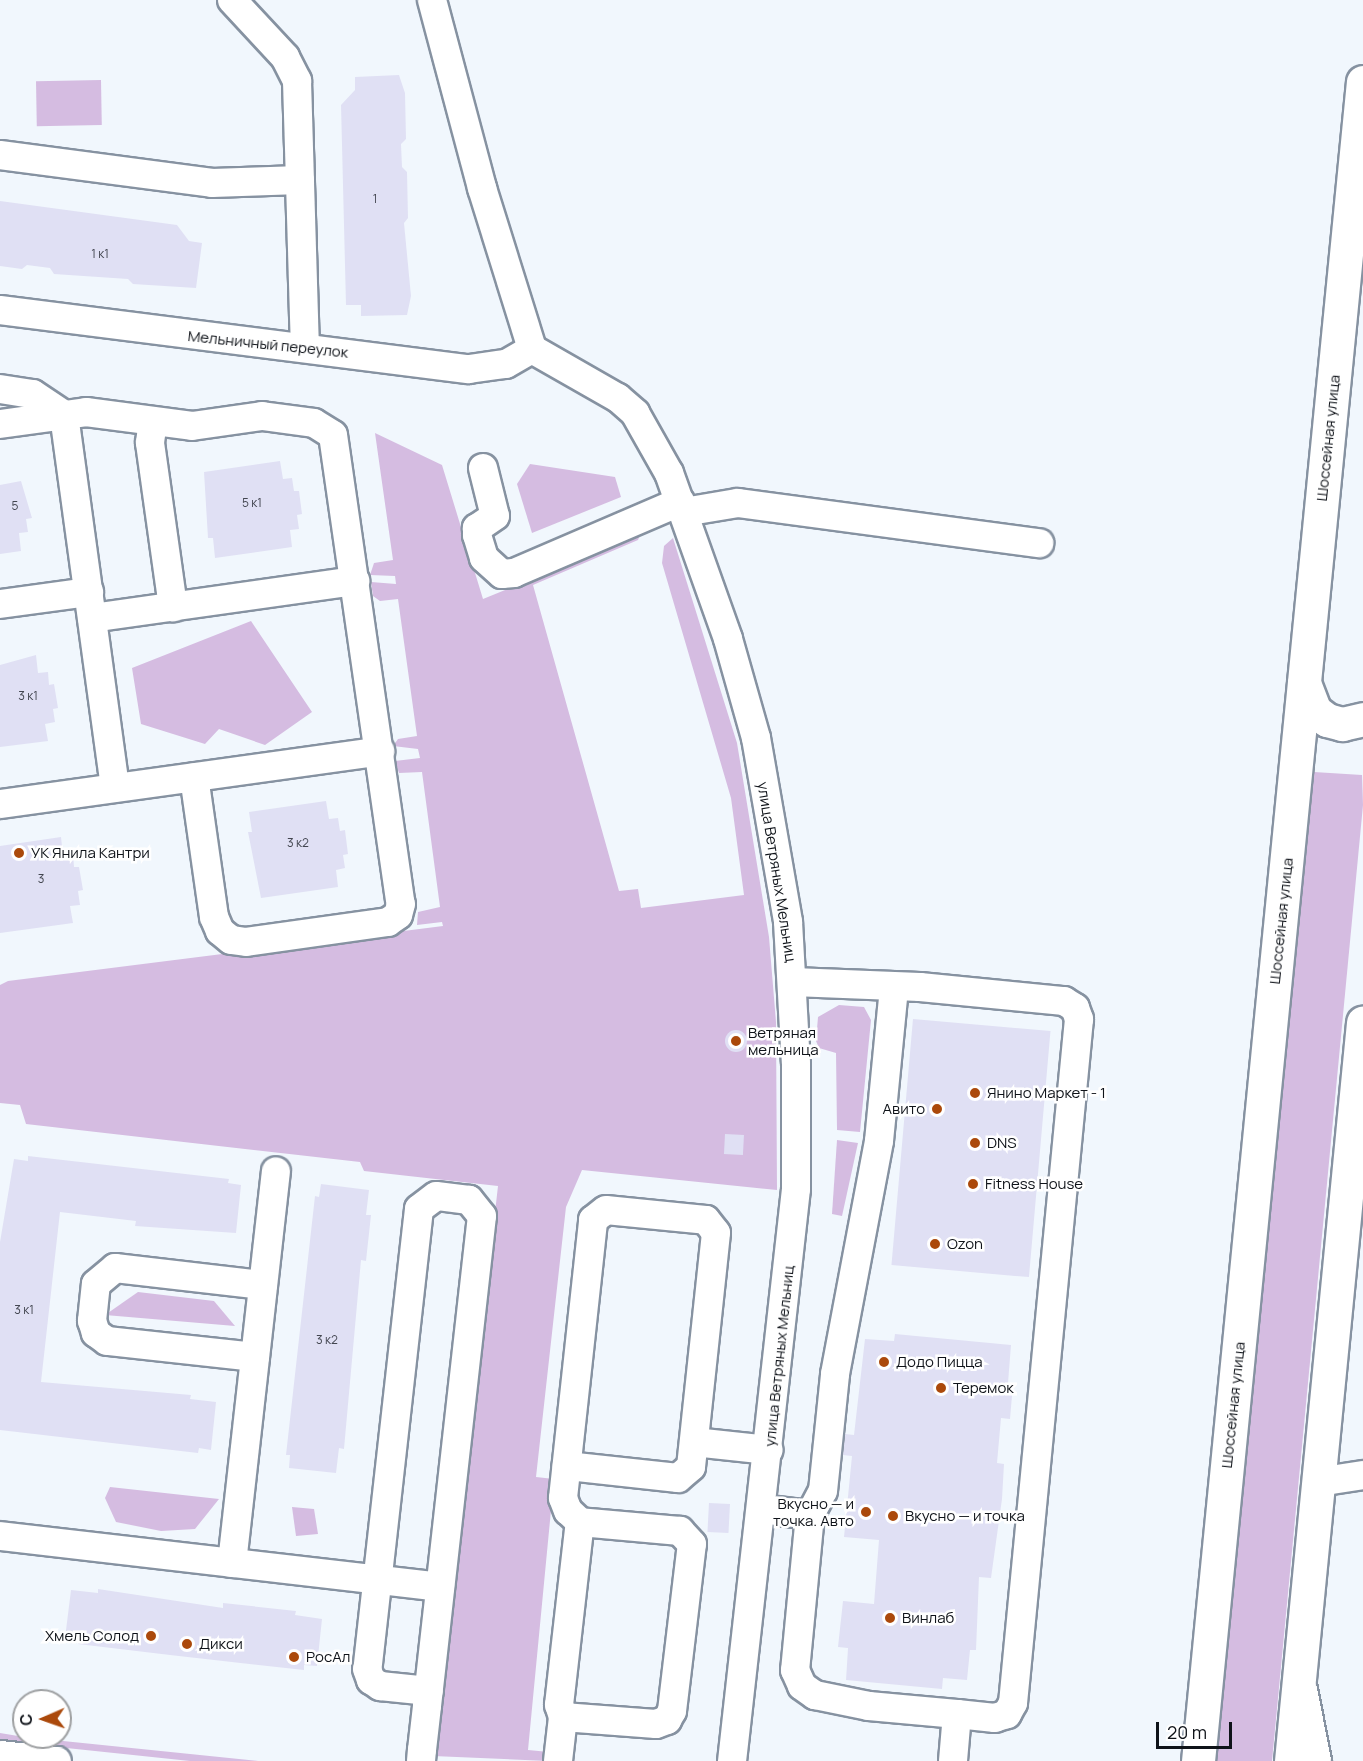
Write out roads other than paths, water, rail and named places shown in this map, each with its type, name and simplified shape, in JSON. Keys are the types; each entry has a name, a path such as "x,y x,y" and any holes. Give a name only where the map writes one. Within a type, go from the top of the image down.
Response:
{"main road":[{"name":"Шоссейная улица","path":"1198,1761 1363,82"},
{"path":"1304,683 1315,711 1327,720 1342,724 1363,720"},
{"path":"1296,768 1314,745 1328,739 1342,738 1363,745"},
{"path":"1291,1761 1363,1023"}],"street":[{"path":"232,0 293,69 300,180 305,347"},
{"path":"432,0 482,188 532,350"},
{"path":"0,155 212,183 300,180"},
{"name":"Мельничный переулок","path":"0,310 469,369 506,364 532,350"},
{"name":"улица Ветряных Мельниц","path":"532,350 618,398 635,413 652,436 682,507 728,639 756,738 776,844 793,982 796,1189 769,1450 732,1761"},
{"path":"0,389 33,394 64,415 116,788"},
{"path":"0,424 86,412 192,426 262,416 325,427 336,445 401,904 398,915 388,922 246,942 231,940 220,931 214,917 194,777"},
{"path":"153,421 150,443 173,607"},
{"path":"483,468 495,516 477,528 477,535 484,558 501,574 514,573 682,507 738,503 1040,543"},
{"path":"0,604 173,607 356,581"},
{"path":"0,804 380,751"},
{"path":"793,982 894,987 1064,1001 1075,1008 1079,1019 1013,1703 1007,1714 995,1718 870,1706 815,1695 802,1686 795,1670 810,1515 823,1491 835,1374 879,1141 894,987"},
{"path":"232,1563 276,1171"},
{"path":"421,1761 429,1691 440,1587 482,1216 469,1200 436,1196 419,1209 367,1669 371,1680 380,1686 429,1691"},
{"path":"563,1717 656,1724 667,1720 672,1711 692,1544 680,1531 580,1522 568,1511 563,1498 593,1220 606,1210 706,1220 714,1225 691,1467 678,1478 567,1466"},
{"path":"255,1357 107,1341 96,1333 93,1312 96,1284 115,1268 263,1285"},
{"path":"694,1442 769,1450"},
{"path":"1318,1482 1363,1475"},
{"path":"761,1509 810,1515"},
{"path":"558,1761 563,1717 559,1705 580,1522"},
{"path":"0,1536 440,1587"},
{"path":"1300,1672 1317,1761"},
{"path":"953,1761 957,1714"},
{"path":"0,1755 57,1761"}],"place":[{"name":"УК Янила Кантри","path":"19,853"},
{"name":"Ветряная мельница","path":"736,1041"},
{"name":"Янино Маркет - 1","path":"975,1093"},
{"name":"Авито","path":"937,1109"},
{"name":"DNS","path":"975,1143"},
{"name":"Fitness House","path":"973,1184"},
{"name":"Ozon","path":"935,1244"},
{"name":"Додо Пицца","path":"884,1362"},
{"name":"Теремок","path":"941,1388"},
{"name":"Вкусно — и точка. Авто","path":"866,1512"},
{"name":"Вкусно — и точка","path":"893,1516"},
{"name":"Винлаб","path":"890,1618"},
{"name":"Хмель Солод","path":"151,1636"},
{"name":"Дикси","path":"187,1644"},
{"name":"РосАл","path":"294,1657"}]}
